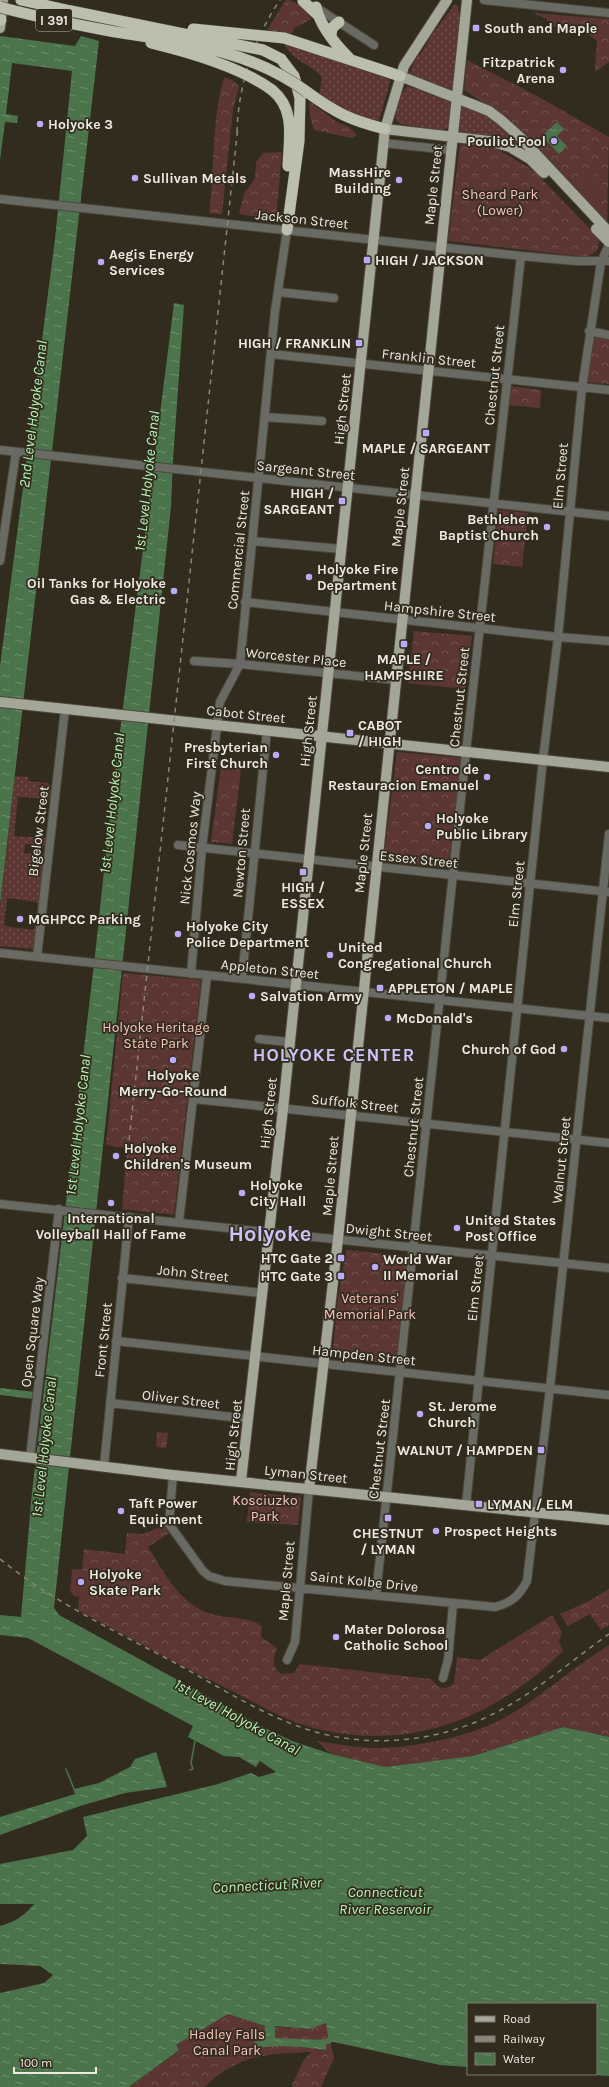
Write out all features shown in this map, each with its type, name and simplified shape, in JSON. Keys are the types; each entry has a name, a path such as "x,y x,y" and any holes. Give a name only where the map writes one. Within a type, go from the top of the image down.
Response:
{"highway":[{"name":"I 391","path":"21,0 71,11"},
{"path":"302,0 317,8 340,49 351,59"},
{"name":"I 391","path":"0,7 108,30"},
{"path":"71,11 175,27 284,38 400,76"},
{"path":"71,11 263,50 281,59 294,76 300,98 300,136 287,230"},
{"path":"331,35 332,28 339,22"},
{"path":"108,30 126,37 187,52 240,73 272,90 285,105 290,124 287,230"},
{"path":"108,30 189,44 249,60 277,72 329,108 349,119 385,129"}],"main road":[{"path":"0,23 3,0"},
{"name":"High Street","path":"242,1481 283,1109 383,143 385,129 404,66 447,0"},
{"name":"Maple Street","path":"309,1489 338,1239 429,371 450,150 453,137 467,0"},
{"path":"400,76 488,111 502,120 521,138 609,232"},
{"path":"385,129 489,141 510,148 530,159 609,244"},
{"name":"Cabot Street","path":"0,702 609,767"},
{"name":"Lyman Street","path":"0,1454 173,1475 609,1520"}],"street":[{"path":"484,0 609,13"},
{"path":"317,8 374,45"},
{"path":"383,143 450,150"},
{"name":"Jackson Street","path":"0,199 441,246 521,256 605,262"},
{"name":"Commercial Street","path":"217,725 220,702 240,664 271,354 287,230"},
{"path":"605,262 609,244"},
{"name":"Chestnut Street","path":"376,1595 466,752 521,256"},
{"name":"Elm Street","path":"466,1505 543,759 558,638 582,388 589,331 605,262"},
{"path":"278,292 334,298"},
{"path":"589,331 609,335"},
{"name":"Franklin Street","path":"271,354 609,390"},
{"path":"265,417 322,421"},
{"name":"Sargeant Street","path":"0,450 609,516"},
{"path":"0,561 20,452"},
{"path":"252,541 341,549"},
{"name":"Hampshire Street","path":"245,602 558,638 609,641"},
{"name":"Worcester Place","path":"194,661 240,664 396,680"},
{"name":"Bigelow Street","path":"37,957 65,709"},
{"name":"Nick Cosmos Way","path":"192,974 202,848 217,725"},
{"name":"Newton Street","path":"242,978 267,730"},
{"name":"Walnut Street","path":"535,1513 590,1016 606,891 609,834"},
{"name":"Essex Street","path":"178,845 453,876 606,891"},
{"name":"Appleton Street","path":"0,953 609,1018"},
{"path":"179,1222 207,975"},
{"path":"259,1039 289,1042"},
{"name":"Suffolk Street","path":"194,1098 283,1109 350,1114 609,1143"},
{"name":"Dwight Street","path":"0,1204 609,1268"},
{"name":"Open Square Way","path":"32,1457 61,1210"},
{"name":"Front Street","path":"104,1466 129,1217"},
{"name":"John Street","path":"122,1278 262,1293"},
{"name":"Hampden Street","path":"116,1341 609,1395"},
{"name":"Oliver Street","path":"110,1403 249,1419"},
{"name":"Saint Kolbe Drive","path":"173,1475 169,1524 203,1571 209,1576 225,1580 453,1604 495,1607 506,1604 521,1592 527,1581 535,1513"},
{"name":"Maple Street","path":"286,1660 295,1642 309,1489"},
{"path":"443,1678 448,1660 453,1604"}],"green space":[{"path":"286,0 290,0 301,6 311,19 295,28 291,34 267,30"},
{"path":"455,4 458,6 458,11 461,12 452,92 408,76 418,54 420,55 435,30"},
{"path":"534,13 609,19 609,62 595,72 597,44 591,36 570,29 552,26 546,19"},
{"path":"284,42 391,79 379,121 360,117 319,97 322,77 296,58"},
{"path":"467,60 537,96 609,137 607,226 505,117 464,90"},
{"path":"224,77 234,81 239,87 233,109 222,214 209,213 215,128"},
{"path":"408,86 450,101 449,127 441,131 401,124 396,121 395,112 398,102 402,92"},
{"path":"309,101 337,122 349,127 357,135 352,138 314,130 310,116"},
{"path":"463,106 482,112 490,117 506,129 525,151 459,133 461,108"},
{"name":"Sheard Park (Lower)","path":"460,144 497,149 533,170 600,239 597,251 587,257 448,241"},
{"path":"282,152 276,220 239,214 244,194 255,178 256,162 263,153"},
{"path":"589,168 597,177 580,193 572,184"},
{"path":"598,178 606,187 589,203 581,194"},
{"path":"592,335 609,339 609,384 587,382"},
{"path":"510,386 541,390 540,408 508,405"},
{"path":"498,510 528,513 522,567 493,564"},
{"path":"414,631 472,636 465,689 408,683"},
{"path":"397,752 463,758 448,868 383,862"},
{"path":"222,759 242,761 232,844 211,842"},
{"path":"222,760 234,762 232,782 220,781"},
{"path":"15,776 29,777 28,781 48,783 51,787 50,799 18,797 14,836 47,838 39,905 37,905 37,902 7,898 4,926 34,930 38,911 34,949 0,946 0,907","holes":["25,844 45,846 44,855 24,853"]},
{"name":"Holyoke Heritage State Park","path":"123,973 201,980 174,1215 122,1209 127,1148 106,1145"},
{"name":"Veterans' Memorial Park","path":"346,1250 409,1256 397,1364 332,1358 338,1298"},
{"path":"157,1432 168,1433 166,1448 156,1447"},
{"name":"Kosciuzko Park","path":"250,1492 301,1497 298,1525 247,1522"},
{"path":"166,1524 171,1532 148,1547 175,1588 183,1597 203,1611 215,1615 251,1621 262,1626 261,1637 277,1648 274,1662 276,1668 281,1674 294,1673 300,1664 431,1679 439,1687 444,1688 454,1683 457,1657 480,1660 552,1615 562,1632 559,1641 563,1651 538,1674 511,1694 482,1710 453,1723 422,1731 390,1736 356,1735 310,1727 262,1707 78,1610 84,1549 125,1554 127,1533 144,1534"},
{"name":"Holyoke Skate Park","path":"72,1569 93,1571 90,1596 87,1598 82,1598 81,1595 76,1597 70,1592"},
{"path":"99,1575 122,1577 120,1590 98,1588"},
{"path":"609,1589 609,1625 601,1630 590,1614 568,1626 560,1614 589,1601"},
{"path":"609,1645 609,1737 563,1727 473,1756 385,1767 331,1754 317,1741 348,1746 378,1748 422,1744 470,1732 496,1722 526,1705"},
{"name":"Hadley Falls Canal Park","path":"228,2014 264,2026 310,2029 326,2023 334,2058 321,2087 293,2087 292,2085 303,2061 311,2052 266,2055 254,2058 229,2068 204,2087 130,2087 179,2050 176,2045"}],"water":[{"name":"2nd Level Holyoke Canal","path":"0,36 75,46 81,36 99,41 0,905 0,666 55,239 72,71 12,63 6,114 18,116 17,123 5,122 0,160"},
{"name":"Pouliot Pool","path":"557,122 564,129 557,136 567,146 559,154 542,136"},
{"path":"174,303 184,305 171,507 54,1608 59,1615 267,1729 292,1741 331,1754 385,1767 473,1756 563,1727 609,1737 609,2076 596,2075 597,2003 467,2003 467,2067 440,2065 329,2041 326,2023 310,2029 275,2026 275,2038 326,2040 326,2050 290,2046 254,2048 254,2042 264,2040 265,2026 228,2014 176,2045 179,2050 129,2087 0,2087 0,1993 44,1983 53,1975 40,1966 0,1964 0,1926 19,1918 34,1904 0,1904 0,1864 73,1850 87,1836 83,1817 218,1784 251,1773 259,1777 276,1772 260,1761 256,1767 239,1757 224,1756 188,1737 193,1726 28,1638 0,1635 0,1615 21,1617 32,1492 95,955 113,787"},
{"path":"0,1388 35,1392 34,1399 0,1395"},
{"path":"156,1752 167,1787 125,1793 80,1806 0,1835 0,1817 75,1794 74,1789 99,1783 130,1767 135,1759"}],"waterway":[{"path":"190,1770 193,1769 191,1763 195,1741"},
{"path":"66,1769 76,1794"},
{"path":"319,2043 329,2041"}],"railway":[{"path":"237,132 240,97 249,63 262,30 280,0"},
{"path":"128,1150 238,126"},
{"path":"0,1559 20,1575 63,1603 256,1708 306,1729 353,1739 377,1741 425,1737 471,1724 493,1714 524,1696 609,1634"}],"place":[{"name":"South and Maple","path":"476,28"},
{"name":"Fitzpatrick Arena","path":"563,70"},
{"name":"Holyoke 3","path":"40,124"},
{"name":"Pouliot Pool","path":"554,141"},
{"name":"Sullivan Metals","path":"135,178"},
{"name":"MassHire Building","path":"399,180"},
{"name":"HIGH / JACKSON","path":"367,260"},
{"name":"Aegis Energy Services","path":"101,262"},
{"name":"HIGH / FRANKLIN","path":"359,343"},
{"name":"MAPLE / SARGEANT","path":"426,433"},
{"name":"HIGH / SARGEANT","path":"342,501"},
{"name":"Bethlehem Baptist Church","path":"547,527"},
{"name":"Holyoke Fire Department","path":"309,577"},
{"name":"Oil Tanks for Holyoke Gas & Electric","path":"174,591"},
{"name":"MAPLE / HAMPSHIRE","path":"404,644"},
{"name":"CABOT / HIGH","path":"350,733"},
{"name":"Presbyterian First Church","path":"276,755"},
{"name":"Centro de Restauracion Emanuel","path":"487,777"},
{"name":"Holyoke Public Library","path":"428,826"},
{"name":"HIGH / ESSEX","path":"303,872"},
{"name":"MGHPCC Parking","path":"20,919"},
{"name":"Holyoke City Police Department","path":"178,934"},
{"name":"United Congregational Church","path":"330,955"},
{"name":"APPLETON / MAPLE","path":"380,988"},
{"name":"Salvation Army","path":"252,996"},
{"name":"McDonald's","path":"388,1018"},
{"name":"Church of God","path":"564,1049"},
{"name":"Holyoke Merry-Go-Round","path":"173,1060"},
{"name":"Holyoke Children's Museum","path":"116,1156"},
{"name":"Holyoke City Hall","path":"242,1193"},
{"name":"International Volleyball Hall of Fame","path":"111,1203"},
{"name":"United States Post Office","path":"457,1228"},
{"name":"HTC Gate 2","path":"341,1258"},
{"name":"World War II Memorial","path":"375,1267"},
{"name":"HTC Gate 3","path":"341,1276"},
{"name":"St. Jerome Church","path":"420,1414"},
{"name":"WALNUT / HAMPDEN","path":"541,1450"},
{"name":"LYMAN / ELM","path":"479,1504"},
{"name":"Taft Power Equipment","path":"121,1511"},
{"name":"CHESTNUT / LYMAN","path":"388,1518"},
{"name":"Prospect Heights","path":"436,1531"},
{"name":"Holyoke Skate Park","path":"81,1582"},
{"name":"Mater Dolorosa Catholic School","path":"336,1637"}],"district":[{"name":"HOLYOKE CENTER","path":"334,1055"},
{"name":"Holyoke","path":"270,1233"}],"water label":[{"name":"1st Level Holyoke Canal","path":"147,481"},
{"name":"1st Level Holyoke Canal","path":"112,803"},
{"name":"1st Level Holyoke Canal","path":"78,1125"},
{"name":"1st Level Holyoke Canal","path":"44,1447"},
{"name":"1st Level Holyoke Canal","path":"237,1717"},
{"name":"Connecticut River","path":"267,1885"},
{"name":"Connecticut River Reservoir","path":"385,1900"}]}
